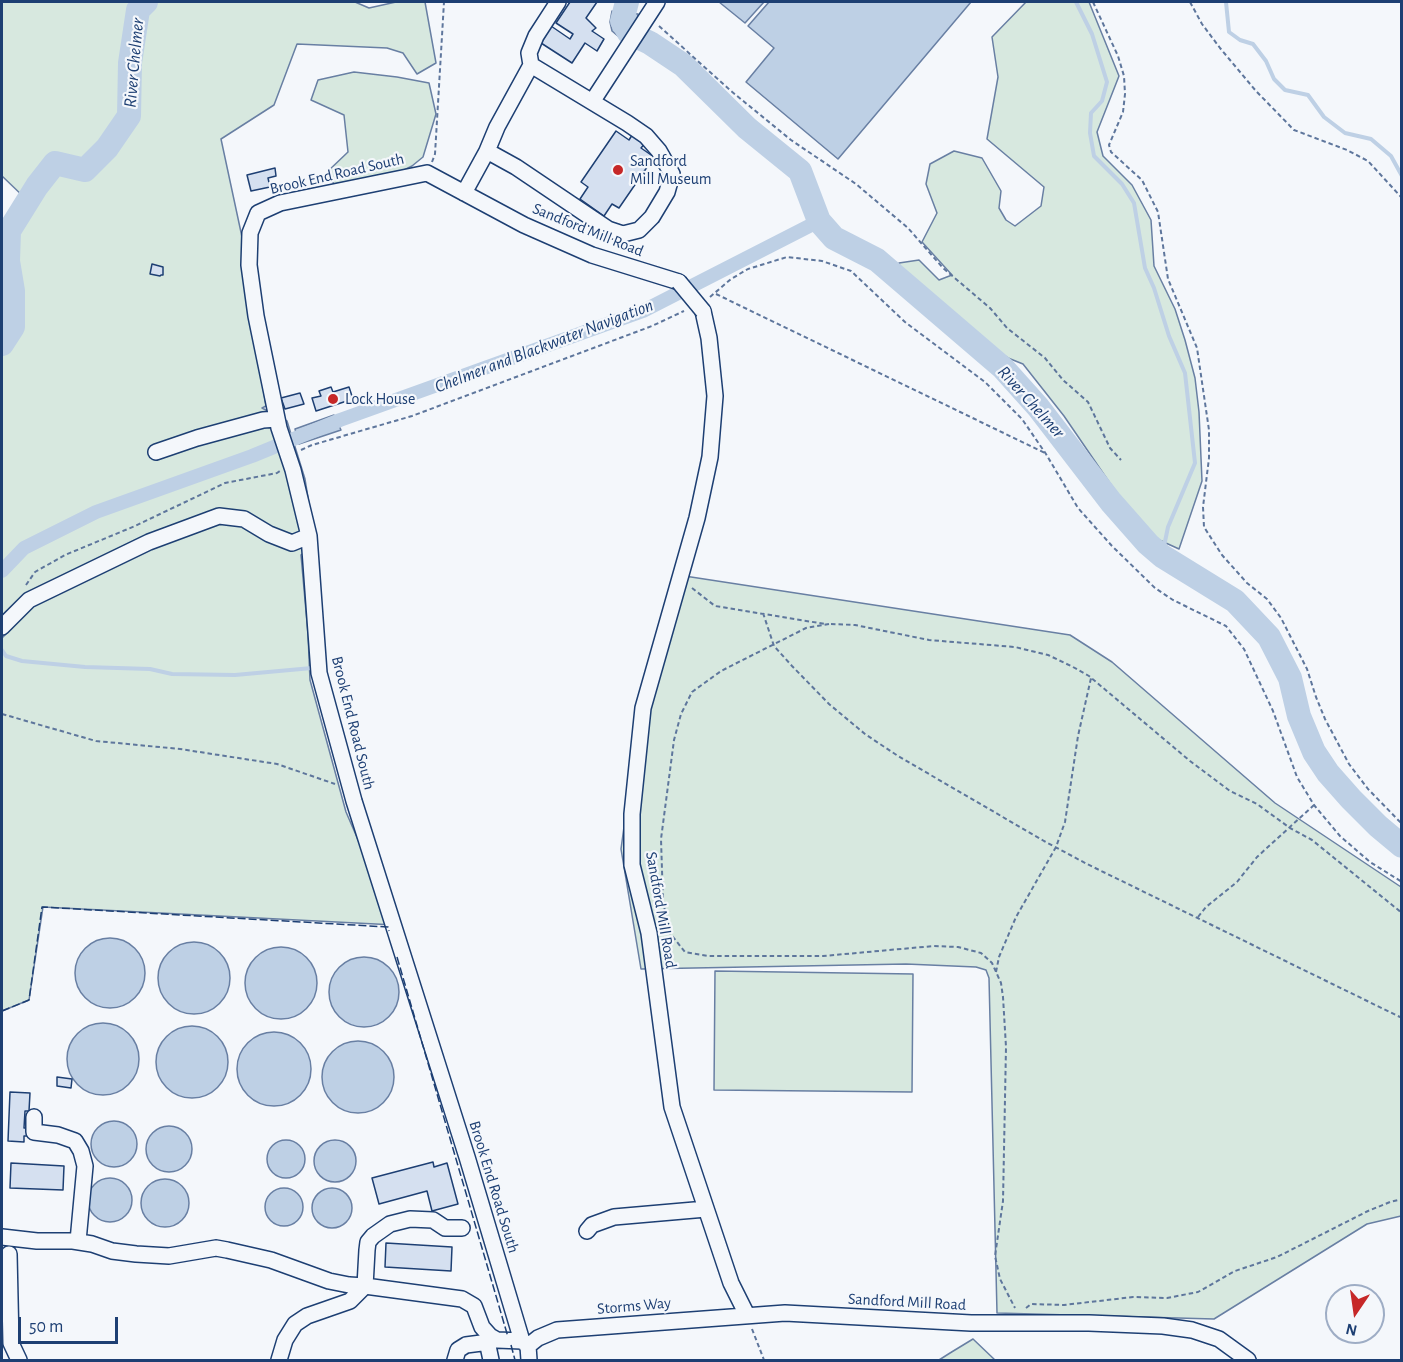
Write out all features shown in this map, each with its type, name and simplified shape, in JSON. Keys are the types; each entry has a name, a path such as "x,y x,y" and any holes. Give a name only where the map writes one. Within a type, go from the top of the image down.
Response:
{"street":[{"path":"464,194 531,65 530,53 536,36 558,2"},
{"path":"592,102 657,2"},
{"path":"487,151 516,167 608,229 623,234 639,230 652,217 667,192 672,174 659,151 646,136 531,65"},
{"name":"Sandford Mill Road","path":"427,173 524,225 592,255 679,282 700,306 709,338 715,396 710,457 699,507 643,708 632,814 632,865 649,933 672,1107 730,1283 747,1315 785,1313 1016,1325 1089,1323 1163,1326 1191,1330 1219,1339 1248,1360"},
{"name":"Brook End Road South","path":"427,173 280,203 258,213 250,233 249,265 256,316 278,423 309,536 319,673 350,785 526,1349"},
{"path":"156,452 263,420 278,423"},
{"path":"2,627 29,600 149,542 219,516 244,519 269,534 292,543 309,536"},
{"path":"34,1117 34,1132 58,1135 75,1141 81,1151 85,1166 78,1241"},
{"path":"586,1231 602,1220 614,1216 706,1209"},
{"path":"279,1360 285,1340 295,1324 307,1316 351,1301 365,1286 368,1242 373,1236 390,1224 410,1219 433,1220 445,1228 462,1228"},
{"path":"19,1360 12,1343 5,1260 8,1238 78,1241 112,1251 169,1256 216,1248 270,1260 349,1286 365,1286 462,1299 474,1306 489,1339 491,1360"},
{"name":"Storms Way","path":"526,1349 538,1338 557,1330 747,1315"},
{"path":"455,1360 458,1350 466,1345 489,1339 526,1349"}],"path":[{"path":"427,173 435,154 444,2"},
{"path":"1093,2 1118,56 1125,85 1123,112 1108,146 1111,152 1142,180 1158,212 1168,279 1197,348 1209,430 1209,458 1203,507 1204,527 1222,555 1247,583 1267,599 1281,618 1307,669 1316,697 1349,764 1368,789 1401,824"},
{"path":"1190,2 1202,24 1220,48 1256,91 1294,130 1347,150 1368,161 1401,198"},
{"path":"647,17 791,140 856,184 908,228 944,267 990,308 1007,328 1045,358 1063,380 1088,402 1110,448 1120,460"},
{"path":"24,589 35,572 65,555 135,526 225,483 277,473 288,457 312,445 412,416 652,326 700,306 731,279 748,269 787,257 822,261 851,271 905,322 985,382 1022,419 1078,507 1127,561 1155,588 1173,600 1226,626 1244,649 1273,711 1297,777 1314,806 1340,836 1370,862 1401,882"},
{"path":"716,293 1046,454"},
{"path":"680,575 698,595 715,606 829,624 855,625 929,640 1014,647 1048,655 1091,677 1190,761 1230,791 1257,804 1290,828 1312,840 1401,913"},
{"path":"763,613 774,646 829,704 865,734 898,756 1056,847 1124,883 1198,917 1401,1018"},
{"path":"829,624 806,628 721,671 692,692 681,714 674,740 661,839 663,901 669,932 685,952 708,956 823,956 934,946 958,947 981,953 992,963 1001,983 1003,998 1005,1120 1003,1202 995,1256 1000,1279 1019,1315"},
{"path":"996,972 999,957 1016,917 1056,847 1065,822 1078,736 1091,677"},
{"path":"2,714 96,741 180,749 277,764 331,783 350,785"},
{"path":"1198,917 1206,907 1237,882 1257,857 1314,806"},
{"path":"1025,1310 1031,1304 1064,1305 1132,1297 1167,1298 1197,1292 1235,1271 1277,1257 1368,1211 1401,1199"},
{"path":"747,1315 764,1360"}],"shaded area":[{"path":"2,2 355,2 369,8 396,2 425,2 436,63 417,74 403,53 387,48 297,44 274,105 221,139 242,237 251,314 266,406 262,408 287,421 305,479 316,547 301,555 310,680 346,812 395,925 43,907 29,1000 2,1011 2,638 12,628 2,636 2,225 26,199 2,176"},
{"path":"1026,2 1089,2 1119,76 1097,132 1103,156 1132,185 1151,220 1154,266 1175,309 1195,378 1202,481 1179,549 1144,533 1064,416 1023,364 1008,358 979,339 953,315 902,276 899,263 919,260 939,280 952,275 922,242 937,213 926,184 930,164 954,151 982,158 1001,191 999,208 1006,220 1015,226 1041,206 1044,187 987,139 998,77 992,37"},
{"path":"354,72 429,83 436,114 423,157 412,166 396,174 334,184 326,173 348,152 344,115 311,100 318,80"},
{"path":"678,575 1070,635 1112,662 1275,803 1401,887 1401,1216 1367,1224 1214,1319 997,1313 989,978 986,970 976,967 906,964 641,969 621,849 640,708"},
{"path":"715,971 913,974 912,1092 714,1090"},
{"path":"973,1339 995,1360 939,1360 950,1353"}],"water":[{"path":"719,2 764,2 745,23"},
{"path":"769,2 971,2 838,159 746,82 774,48 748,26"},
{"path":"612,11 638,14 636,27 626,43 612,31 610,22"},
{"path":"334,415 341,430 299,444 295,429"},
{"path":"117,938 130,944 139,953 143,959 145,973 143,987 135,998 124,1006 103,1008 85,998 77,987 75,966 85,948 96,940"},
{"path":"194,942 214,948 224,958 230,978 224,998 214,1008 194,1014 174,1008 164,998 158,978 164,958 174,948"},
{"path":"288,947 307,957 315,969 317,983 315,997 307,1009 295,1017 274,1019 255,1009 247,997 245,976 255,957 267,949"},
{"path":"364,957 377,960 389,967 396,979 399,992 396,1005 389,1017 377,1024 364,1027 351,1024 339,1017 332,1005 329,992 332,979 339,967 351,960"},
{"path":"110,1023 129,1033 137,1045 139,1059 137,1073 129,1085 117,1093 96,1095 77,1085 69,1073 67,1052 77,1033 89,1025"},
{"path":"192,1026 212,1032 222,1042 228,1062 222,1082 212,1092 192,1098 172,1092 162,1082 156,1062 162,1042 172,1032"},
{"path":"274,1032 288,1035 300,1043 308,1055 311,1069 308,1083 300,1095 288,1103 274,1106 260,1103 248,1095 240,1083 237,1069 240,1055 248,1043 260,1035"},
{"path":"365,1041 384,1051 392,1063 394,1077 392,1091 384,1103 372,1111 351,1113 332,1103 324,1091 322,1070 332,1051 344,1043"},
{"path":"114,1121 130,1128 137,1144 130,1160 114,1167 98,1160 91,1144 98,1128"},
{"path":"174,1126 186,1132 191,1140 191,1158 186,1166 178,1171 164,1172 156,1169 149,1162 146,1144 149,1136 156,1129"},
{"path":"286,1140 300,1145 305,1159 300,1173 286,1178 272,1173 267,1159 272,1145"},
{"path":"335,1140 350,1146 356,1161 350,1176 335,1182 320,1176 314,1161 320,1146"},
{"path":"110,1178 119,1179 126,1184 131,1191 131,1209 126,1216 119,1221 110,1222 101,1221 94,1216 89,1209 88,1200 89,1191 94,1184 101,1179"},
{"path":"165,1179 182,1186 189,1203 182,1220 165,1227 148,1220 141,1203 148,1186"},
{"path":"284,1188 298,1193 303,1207 298,1221 284,1226 270,1221 265,1207 270,1193"},
{"path":"332,1188 340,1189 346,1194 351,1200 351,1216 346,1222 340,1227 332,1228 324,1227 318,1222 313,1216 312,1208 313,1200 318,1194 324,1189"}],"building":[{"path":"570,2 597,2 586,18 596,28 592,31 604,39 597,51 585,43 572,63 541,43 551,26 570,39 573,34 556,23"},
{"name":"Sandford Mill Museum","path":"616,131 629,140 634,132 647,141 641,148 654,157 619,208 612,204 604,216 580,199 588,187 581,182"},
{"path":"275,168 276,176 268,178 270,187 251,191 247,175"},
{"path":"152,264 163,267 163,275 150,274"},
{"name":"Lock House","path":"331,387 333,392 349,387 353,399 316,411 312,398 321,396 319,391"},
{"path":"300,393 304,404 285,409 281,398"},
{"path":"57,1077 72,1079 71,1088 57,1086"},
{"path":"10,1092 30,1093 29,1111 25,1111 24,1128 30,1128 30,1136 24,1136 24,1142 8,1141"},
{"path":"433,1162 434,1167 447,1163 458,1204 432,1211 427,1191 379,1204 372,1178"},
{"path":"11,1163 64,1166 63,1190 10,1188"},
{"path":"386,1243 452,1247 451,1271 385,1267"}],"waterway":[{"name":"River Chelmer","path":"2,344 13,327 13,291 8,261 9,231 37,186 55,163 85,170 107,148 129,116 130,63 138,10 146,2"},
{"name":"River Chelmer","path":"627,2 622,21 629,33 650,43 683,65 747,128 800,171 819,221 834,238 877,260 1003,368 1038,407 1111,502 1148,544 1162,556 1235,601 1269,637 1290,678 1299,716 1314,752 1328,773 1351,799 1402,846"},
{"path":"1076,2 1092,34 1107,82 1102,101 1091,113 1090,133 1094,156 1122,184 1134,203 1145,268 1185,373 1195,463 1168,527 1162,556"},
{"path":"1226,2 1229,32 1240,40 1253,44 1266,61 1274,79 1285,90 1308,95 1324,117 1345,133 1371,139 1391,156 1402,176"},
{"name":"Chelmer and Blackwater Navigation","path":"2,571 24,548 96,512 252,456 340,420 643,311 819,221"},
{"path":"2,650 6,656 22,661 85,667 150,669 172,674 235,675 312,668"}],"fence":[{"path":"2,1011 29,1000 42,907 388,927 389,931"},
{"path":"397,957 508,1337"},
{"path":"511,1345 515,1360"}],"place":[{"name":"Sandford Mill Museum","path":"618,170"},
{"name":"Lock House","path":"333,399"}]}
